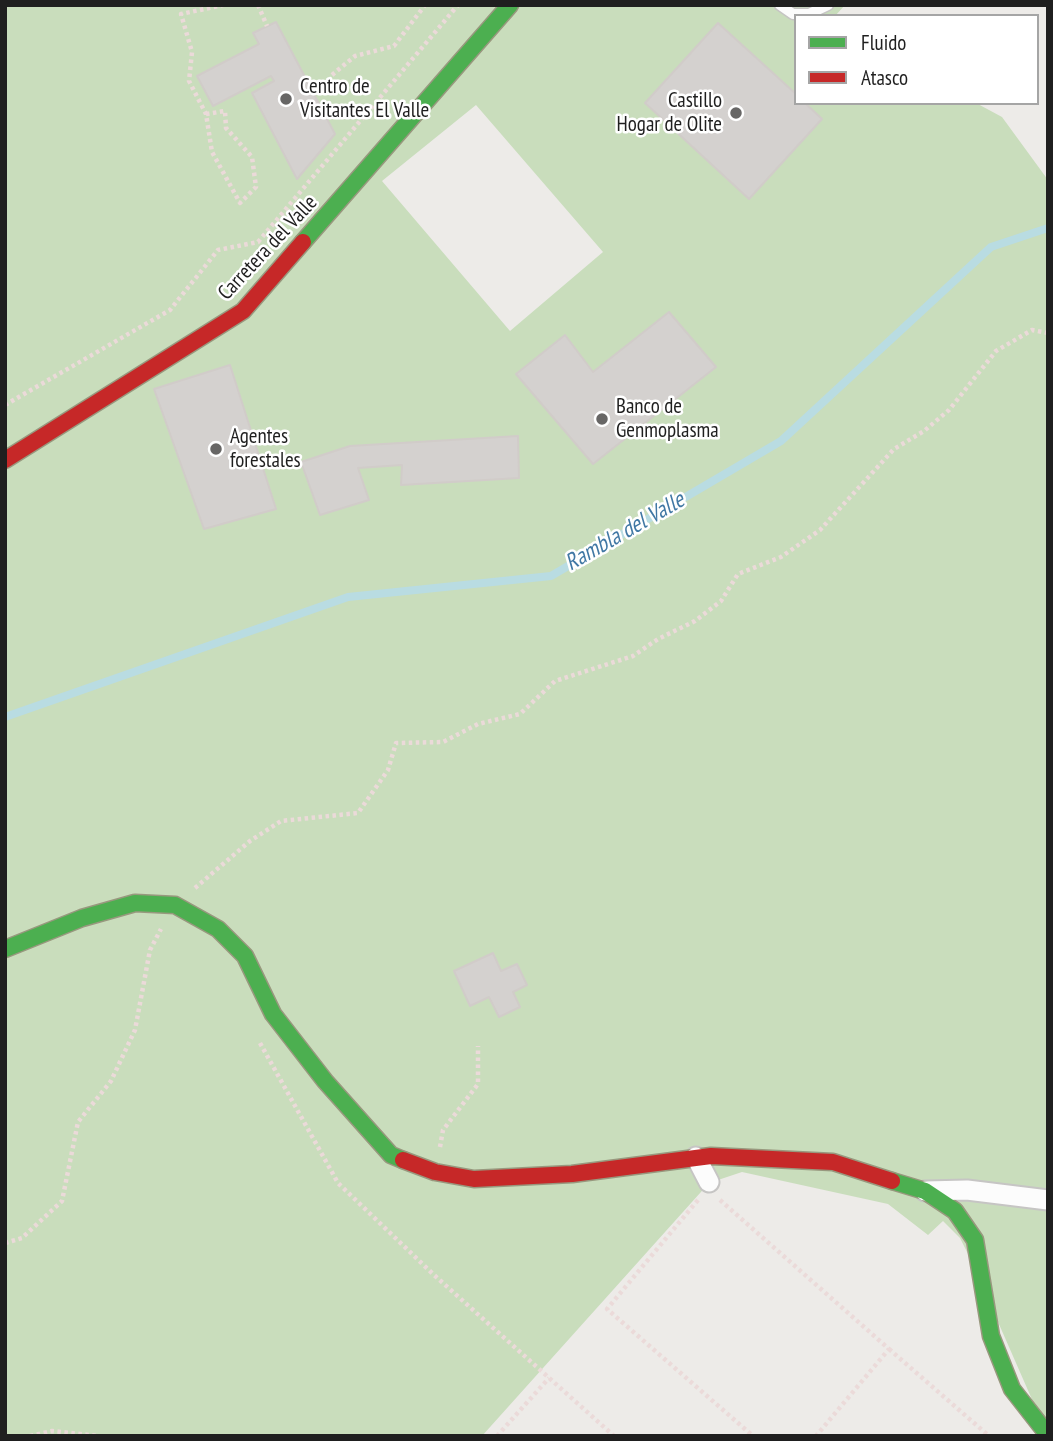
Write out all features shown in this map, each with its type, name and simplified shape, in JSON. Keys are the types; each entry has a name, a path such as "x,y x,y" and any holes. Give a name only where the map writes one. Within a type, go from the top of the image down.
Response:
{"street":[{"name":"Carretera del Valle","path":"5,460 243,312 510,5"},
{"path":"5,949 82,918 135,903 175,905 218,929 245,956 273,1014 325,1081 391,1155 435,1172 474,1179 572,1174 711,1156 833,1162 925,1191 955,1211 975,1240 992,1336 1012,1389 1048,1434"},
{"path":"696,1157 711,1188"},
{"path":"925,1191 967,1190 1048,1200"}],"lane":[{"path":"780,5 793,14 808,14 828,5"}],"path":[{"path":"206,114 225,111 226,128 252,158 256,187 240,203 212,152 206,114 189,81 192,52 181,14 223,5"},
{"path":"258,5 267,26"},
{"path":"332,75 355,56 394,46 425,5"},
{"path":"5,405 170,310 218,250 258,242 457,5"},
{"path":"5,1243 22,1238 62,1200 78,1122 111,1080 135,1030 150,950 175,905 250,841 281,821 358,813 388,770 396,743 443,743 478,724 520,714 555,681 633,656 658,639 695,621 721,601 738,574 781,557 820,530 894,449 924,431 949,410 996,351 1032,330 1048,333"},
{"path":"257,1039 338,1183 434,1275 614,1436"},
{"path":"435,1172 443,1130 478,1084 478,1046"},
{"path":"753,1436 607,1309 701,1196 711,1188 989,1436"},
{"path":"816,1436 889,1349"},
{"path":"497,1436 549,1378"},
{"path":"30,1436 52,1431 99,1436"},
{"path":"502,1431 508,1436"}],"green space":[{"path":"5,5 845,5 837,14 794,14 794,105 980,105 1002,117 1048,180 1048,1436 970,1258 960,1238 943,1221 928,1235 888,1204 742,1172 709,1183 482,1436 5,1436","holes":["476,105 603,252 510,331 382,181"]}],"building":[{"name":"Centro de Visitantes El Valle","path":"276,22 335,134 297,179 252,93 274,81 271,76 213,106 197,76 259,44 253,33"},
{"path":"718,23 794,92 794,105 807,105 822,119 749,199 645,103"},
{"name":"Banco de Genmoplasma","path":"669,312 716,367 593,464 516,374 565,335 593,372"},
{"name":"Agentes forestales","path":"230,365 276,509 204,529 154,389"},
{"name":"Agentes forestales","path":"518,436 519,478 401,485 402,465 358,468 369,500 320,515 301,462 350,446"},
{"path":"493,953 501,971 517,964 527,985 513,992 520,1007 499,1017 489,997 470,1006 454,971"}],"waterway":[{"name":"Rambla del Valle","path":"5,717 348,597 551,576 781,441 991,247 1048,228"}],"traffic: fast":[{"path":"303,242 510,5"},
{"path":"5,949 82,918 135,903 175,905 218,929 245,956 273,1014 325,1081 391,1155 403,1160"},
{"path":"892,1181 925,1191 955,1211 975,1240 991,1336 1012,1389 1048,1435"}],"traffic: jam":[{"path":"5,460 243,311 303,242"},
{"path":"403,1160 435,1172 474,1179 572,1174 711,1156 833,1162 892,1181"}],"place":[{"name":"Centro de Visitantes El Valle","path":"286,99"},
{"name":"Castillo Hogar de Olite","path":"736,113"},
{"name":"Banco de Genmoplasma","path":"602,419"},
{"name":"Agentes forestales","path":"216,449"}]}
